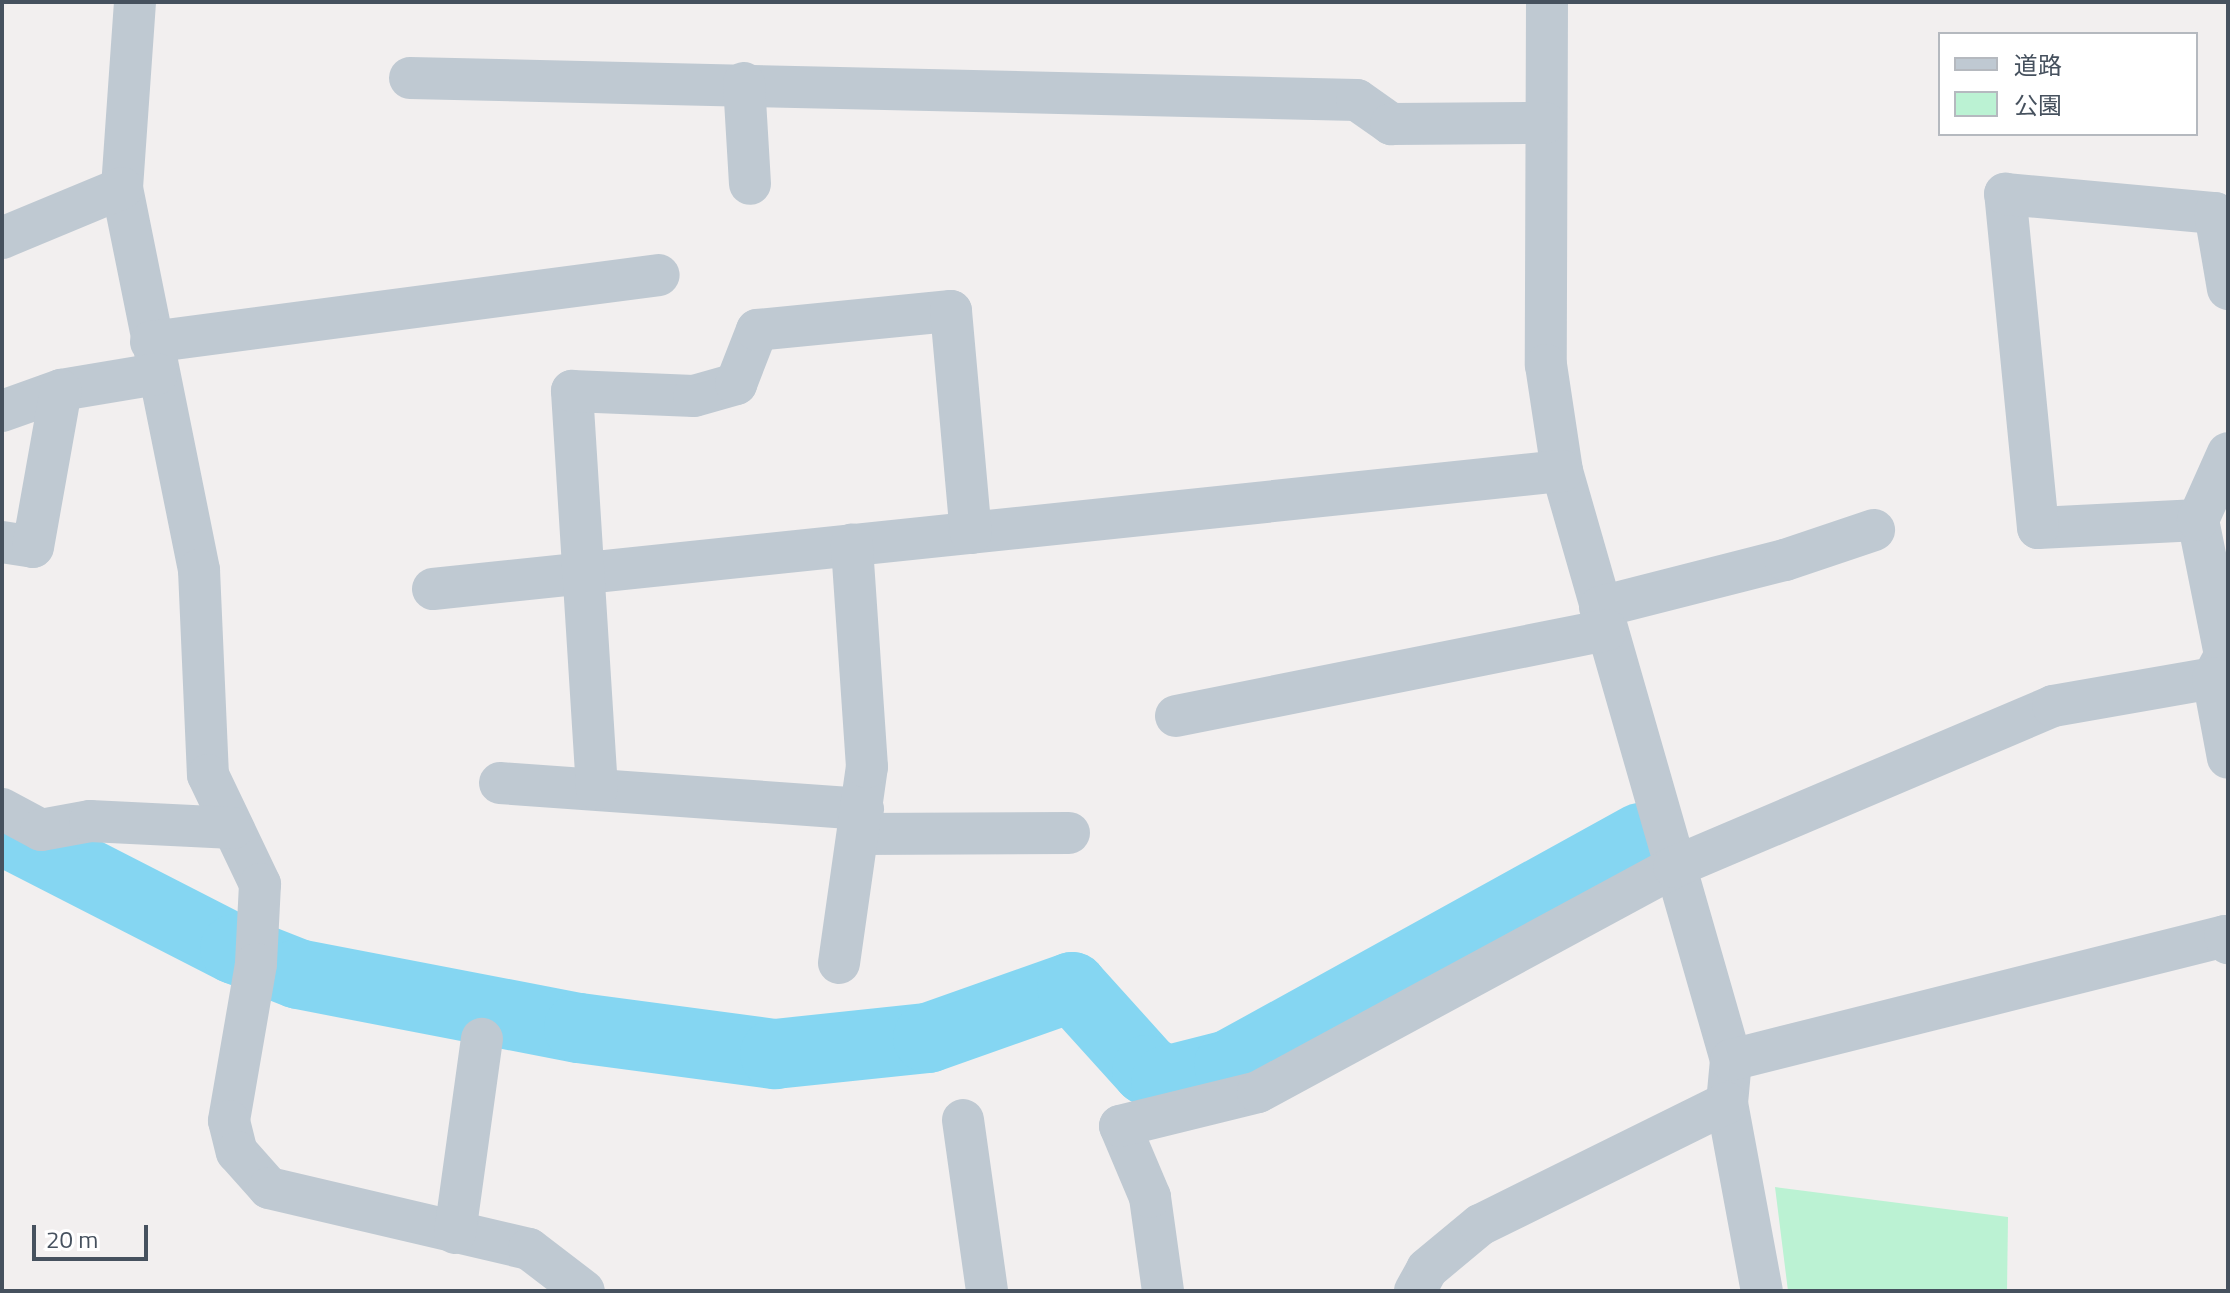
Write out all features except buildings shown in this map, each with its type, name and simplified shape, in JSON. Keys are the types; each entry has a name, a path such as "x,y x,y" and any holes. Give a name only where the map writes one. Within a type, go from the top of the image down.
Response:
{"street":[{"path":"135,2 122,188 199,570 208,775 260,884 256,964 229,1121 237,1152 269,1188 529,1249 584,1291"},
{"path":"1547,2 1546,365 1562,471 1731,1060 1727,1103 1762,1291"},
{"path":"410,78 744,83 1357,100 1391,124 1545,123"},
{"path":"744,83 750,184"},
{"path":"2,238 122,188"},
{"path":"2198,520 2038,528 2005,194 2215,213 2228,289"},
{"path":"2,411 154,358 659,275"},
{"path":"597,789 572,391 694,396 736,384 757,330 951,311 971,533"},
{"path":"2,542 33,547 61,390"},
{"path":"2228,453 2198,520 2218,569 2225,655 2213,678 2228,758"},
{"path":"433,589 1562,471"},
{"path":"1176,716 1603,618 1874,530"},
{"path":"839,963 867,767 852,545"},
{"path":"1163,1291 1150,1197 1120,1126 1258,1092 1674,867 2053,706 2213,678"},
{"path":"500,783 597,789 860,821 1069,833"},
{"path":"2,809 41,830 90,821 233,828"},
{"path":"1731,1060 2225,936 2228,943"},
{"path":"455,1233 482,1039"},
{"path":"1415,1291 1427,1269 1480,1225 1727,1103"},
{"path":"963,1120 987,1291"}],"green space":[{"path":"1775,1187 2008,1217 2007,1291 1788,1291"}],"waterway":[{"path":"2,830 235,949 298,974 579,1028 775,1054 928,1038 1072,987 1147,1070 1166,1081 1229,1065 1640,838"}]}
